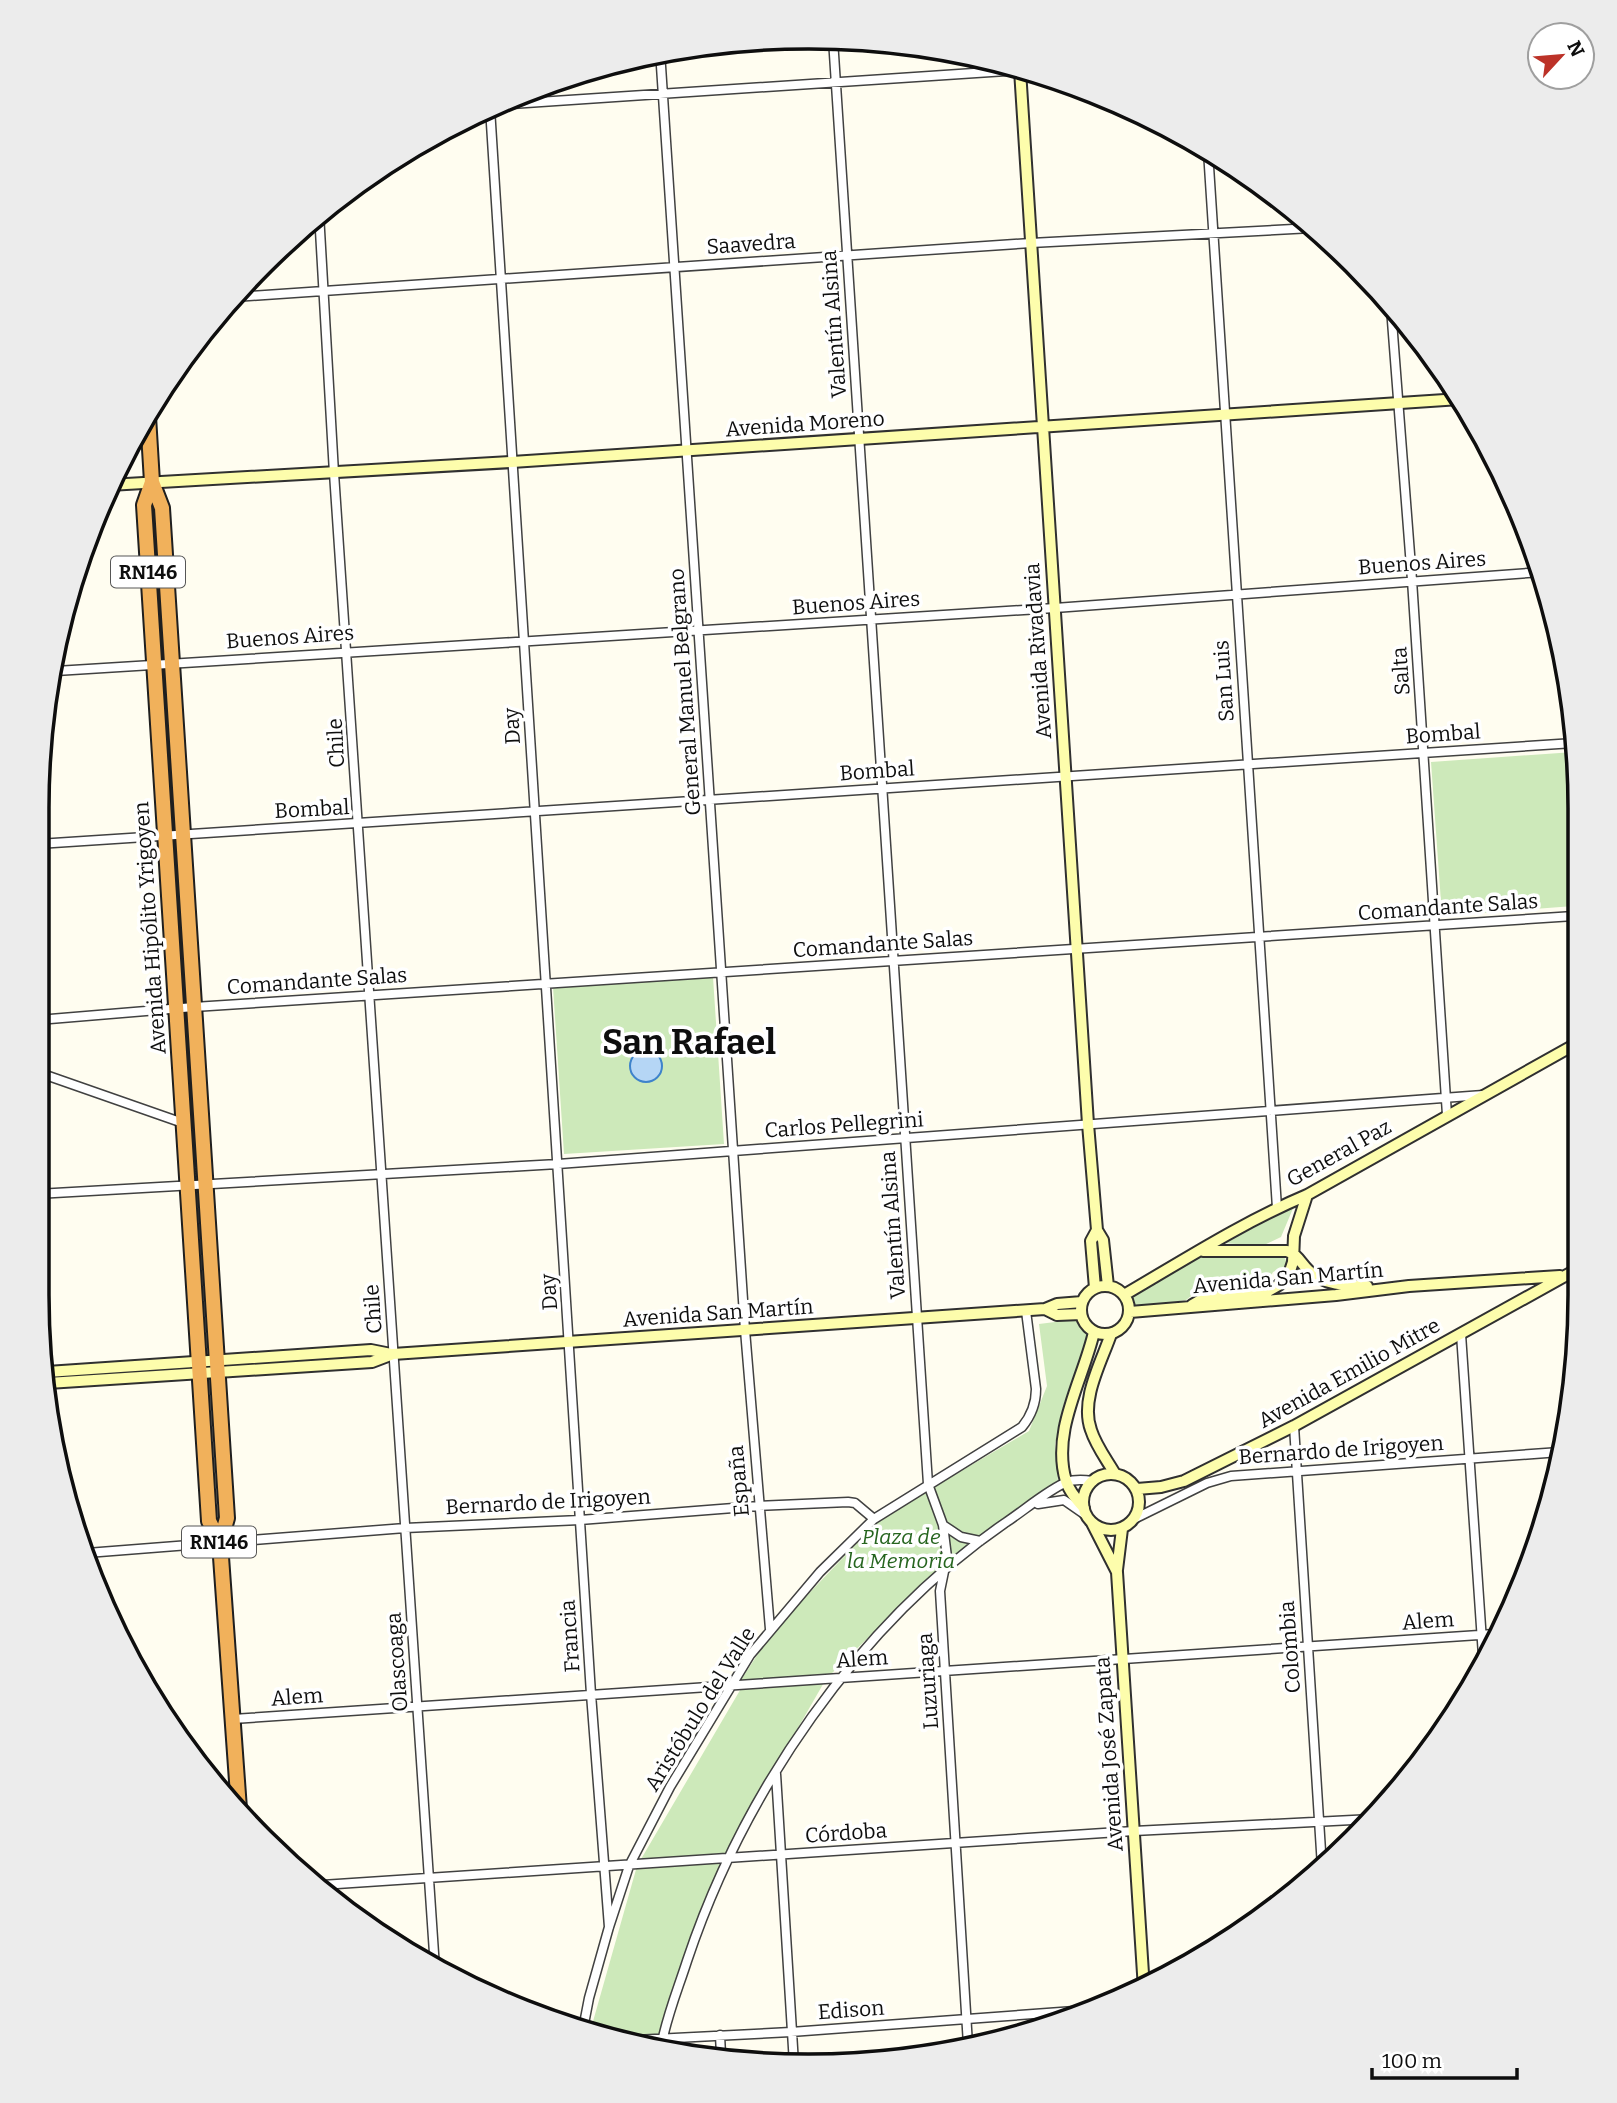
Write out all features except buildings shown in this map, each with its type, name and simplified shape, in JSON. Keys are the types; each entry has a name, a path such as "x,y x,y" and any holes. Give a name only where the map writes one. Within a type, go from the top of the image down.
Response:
{"highway":[{"name":"Avenida Hipólito Yrigoyen","path":"149,433 152,482 162,508 217,1366"},
{"name":"Avenida Hipólito Yrigoyen","path":"152,482 144,505 199,1367"},
{"name":"RN146","path":"217,1366 227,1518 220,1543 238,1796"},
{"name":"RN146","path":"199,1367 208,1521 220,1543"}],"main road":[{"name":"Avenida Rivadavia","path":"1021,80 1088,1124 1097,1230 1103,1240 1108,1286"},
{"name":"Avenida Moreno","path":"122,484 687,451 1448,400"},
{"name":"General Paz","path":"1124,1295 1200,1250 1276,1208 1307,1195 1568,1048"},
{"path":"1190,1307 1204,1298 1264,1294 1272,1290 1290,1270 1294,1254 1294,1236 1307,1195"},
{"name":"Avenida Rivadavia","path":"1096,1288 1091,1241 1097,1230"},
{"name":"Avenida San Martín","path":"1200,1250 1280,1250 1294,1254 1320,1279 1353,1286 1409,1286"},
{"name":"Avenida San Martín","path":"1130,1312 1568,1274"},
{"name":"Avenida Emilio Mitre","path":"1137,1489 1184,1481 1294,1426 1568,1276"},
{"path":"1111,1335 1094,1332 1083,1321 1082,1302 1090,1291 1096,1288 1108,1286 1124,1295 1130,1312 1124,1326 1111,1335 1094,1382 1088,1416 1090,1430 1115,1474"},
{"name":"Avenida San Martín","path":"199,1367 372,1362 393,1354 1026,1311 1082,1302"},
{"name":"Avenida San Martín","path":"1045,1309 1057,1315 1081,1314"},
{"path":"1066,1482 1063,1463 1066,1426 1094,1332"},
{"path":"53,1371 199,1367"},
{"path":"54,1382 199,1367"},
{"path":"1115,1474 1124,1477 1137,1489 1140,1505 1134,1519 1122,1529 1106,1530 1087,1516 1084,1493 1093,1480 1115,1474"},
{"name":"Avenida José Zapata","path":"1066,1482 1117,1572 1143,1976"},
{"path":"1117,1572 1122,1529"}],"street":[{"name":"Valentín Alsina","path":"833,50 917,1318"},
{"name":"General Manuel Belgrano","path":"661,64 745,1330"},
{"path":"529,103 992,72"},
{"name":"Day","path":"491,119 569,1342"},
{"name":"San Luis","path":"1209,164 1272,1111 1276,1208"},
{"name":"Chile","path":"320,227 393,1354"},
{"name":"Saavedra","path":"248,296 1031,243 1299,229"},
{"name":"Salta","path":"1392,323 1447,1115"},
{"name":"Buenos Aires","path":"62,671 1236,596 1531,573"},
{"name":"Bombal","path":"49,843 1565,744"},
{"name":"Comandante Salas","path":"49,1019 370,995 1568,916"},
{"path":"49,1076 183,1124"},
{"name":"Carlos Pellegrini","path":"49,1193 558,1164 1484,1095"},
{"name":"Aristóbulo del Valle","path":"585,2020 609,1927 629,1866 670,1787 750,1655 820,1572 874,1519 1022,1427 1029,1418 1037,1389 1026,1311"},
{"name":"Luzuriaga","path":"917,1318 928,1484 943,1525 947,1557 940,1591 968,2037"},
{"name":"España","path":"745,1330 770,1629"},
{"path":"1461,1334 1482,1644"},
{"name":"Francia","path":"569,1342 609,1927"},
{"name":"Olascoaga","path":"393,1354 434,1955"},
{"name":"Colombia","path":"1294,1426 1321,1855"},
{"name":"Bernardo de Irigoyen","path":"1134,1519 1219,1479 1297,1470 1551,1453"},
{"path":"663,2040 695,1938 727,1859 776,1773 840,1679 887,1623 980,1541 1066,1482 1093,1480"},
{"path":"1032,1505 1064,1500 1087,1516"},
{"name":"Bernardo de Irigoyen","path":"94,1552 405,1528 580,1520 848,1502 855,1503 874,1519"},
{"path":"943,1525 961,1537 980,1541"},
{"name":"Alem","path":"233,1719 1488,1635"},
{"path":"776,1773 793,2053"},
{"name":"Córdoba","path":"331,1885 1134,1831 1357,1820"},
{"name":"Edison","path":"673,2041 720,2035 1058,2012"},
{"path":"720,2035 721,2049"}],"green space":[{"path":"1565,753 1568,906 1442,916 1431,762"},
{"path":"713,977 724,1144 564,1154 553,987"},
{"path":"1290,1205 1294,1206 1281,1237 1262,1246 1223,1243"},
{"path":"1202,1251 1282,1254 1287,1262 1284,1267 1273,1272 1264,1289 1195,1293 1186,1300 1134,1308 1130,1296"},
{"name":"Plaza de la Memoria","path":"1079,1319 1088,1339 1064,1403 1055,1444 1058,1481 935,1572 826,1679 720,1864 657,2038 593,2022 637,1866 746,1680 741,1680 772,1632 880,1519 1029,1431 1047,1386 1039,1324"}],"water":[{"path":"646,1050 657,1055 662,1066 657,1077 646,1082 635,1077 630,1066 635,1055"}],"district":[{"name":"San Rafael","path":"689,1042"}]}
